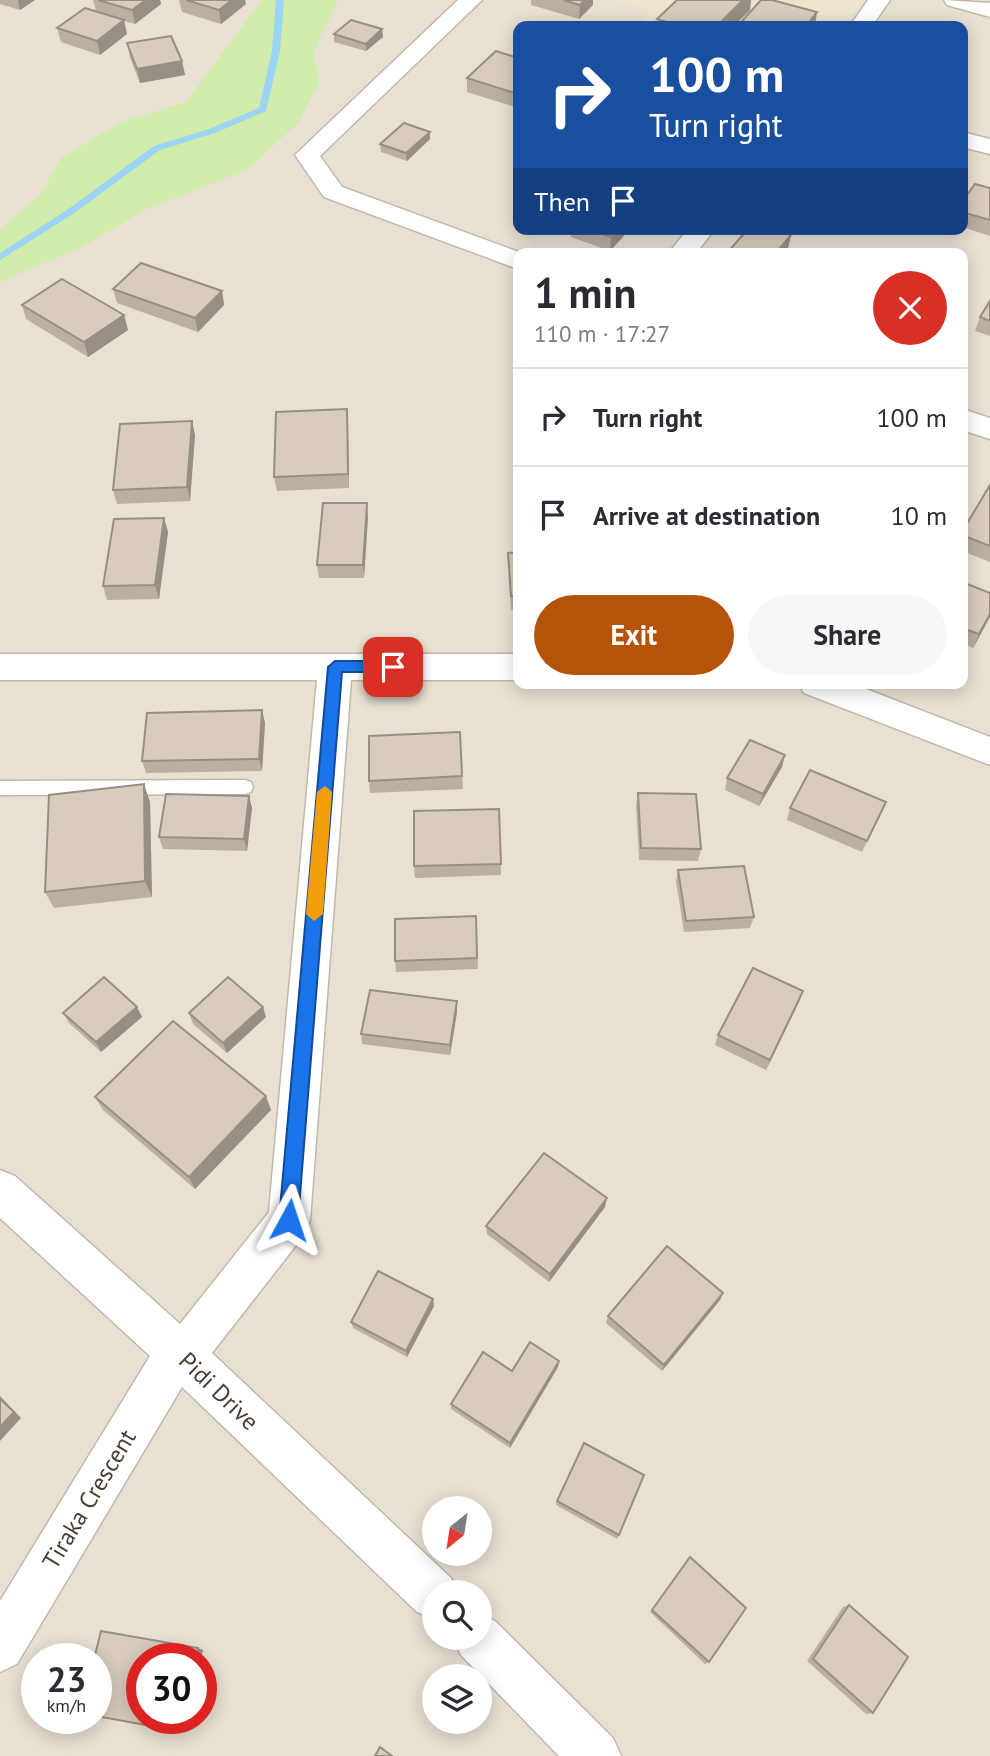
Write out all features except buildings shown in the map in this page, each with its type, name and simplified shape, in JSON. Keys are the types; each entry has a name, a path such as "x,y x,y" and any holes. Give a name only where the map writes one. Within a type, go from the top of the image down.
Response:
{"street":[{"path":"471,0 307,155 333,192 513,259"},
{"path":"864,21 879,0"},
{"path":"955,0 990,10"},
{"path":"968,141 990,147"},
{"path":"968,421 990,429"},
{"path":"0,667 513,667"},
{"name":"Tiraka Crescent","path":"0,1647 180,1354 289,1220 335,667"},
{"path":"829,689 990,751"},
{"name":"Pidi Drive","path":"0,1190 180,1354 422,1584"},
{"path":"490,1650 595,1756"}],"lane":[{"path":"0,788 245,787"}],"shaded area":[{"path":"0,0 990,0 990,1756 0,1756"},
{"path":"614,0 861,0 858,10 848,21 643,21 649,10"}],"green space":[{"path":"262,0 338,0 313,53 320,82 298,123 247,170 147,209 80,248 0,282 0,229 41,194 60,159 122,122 186,102"}],"waterway":[{"path":"0,257 70,212 157,148 212,131 263,109 276,51 280,0"}],"slow traffic":[{"path":"314,914 325,792"}],"route":[{"path":"289,1220 335,667 393,667"}]}
